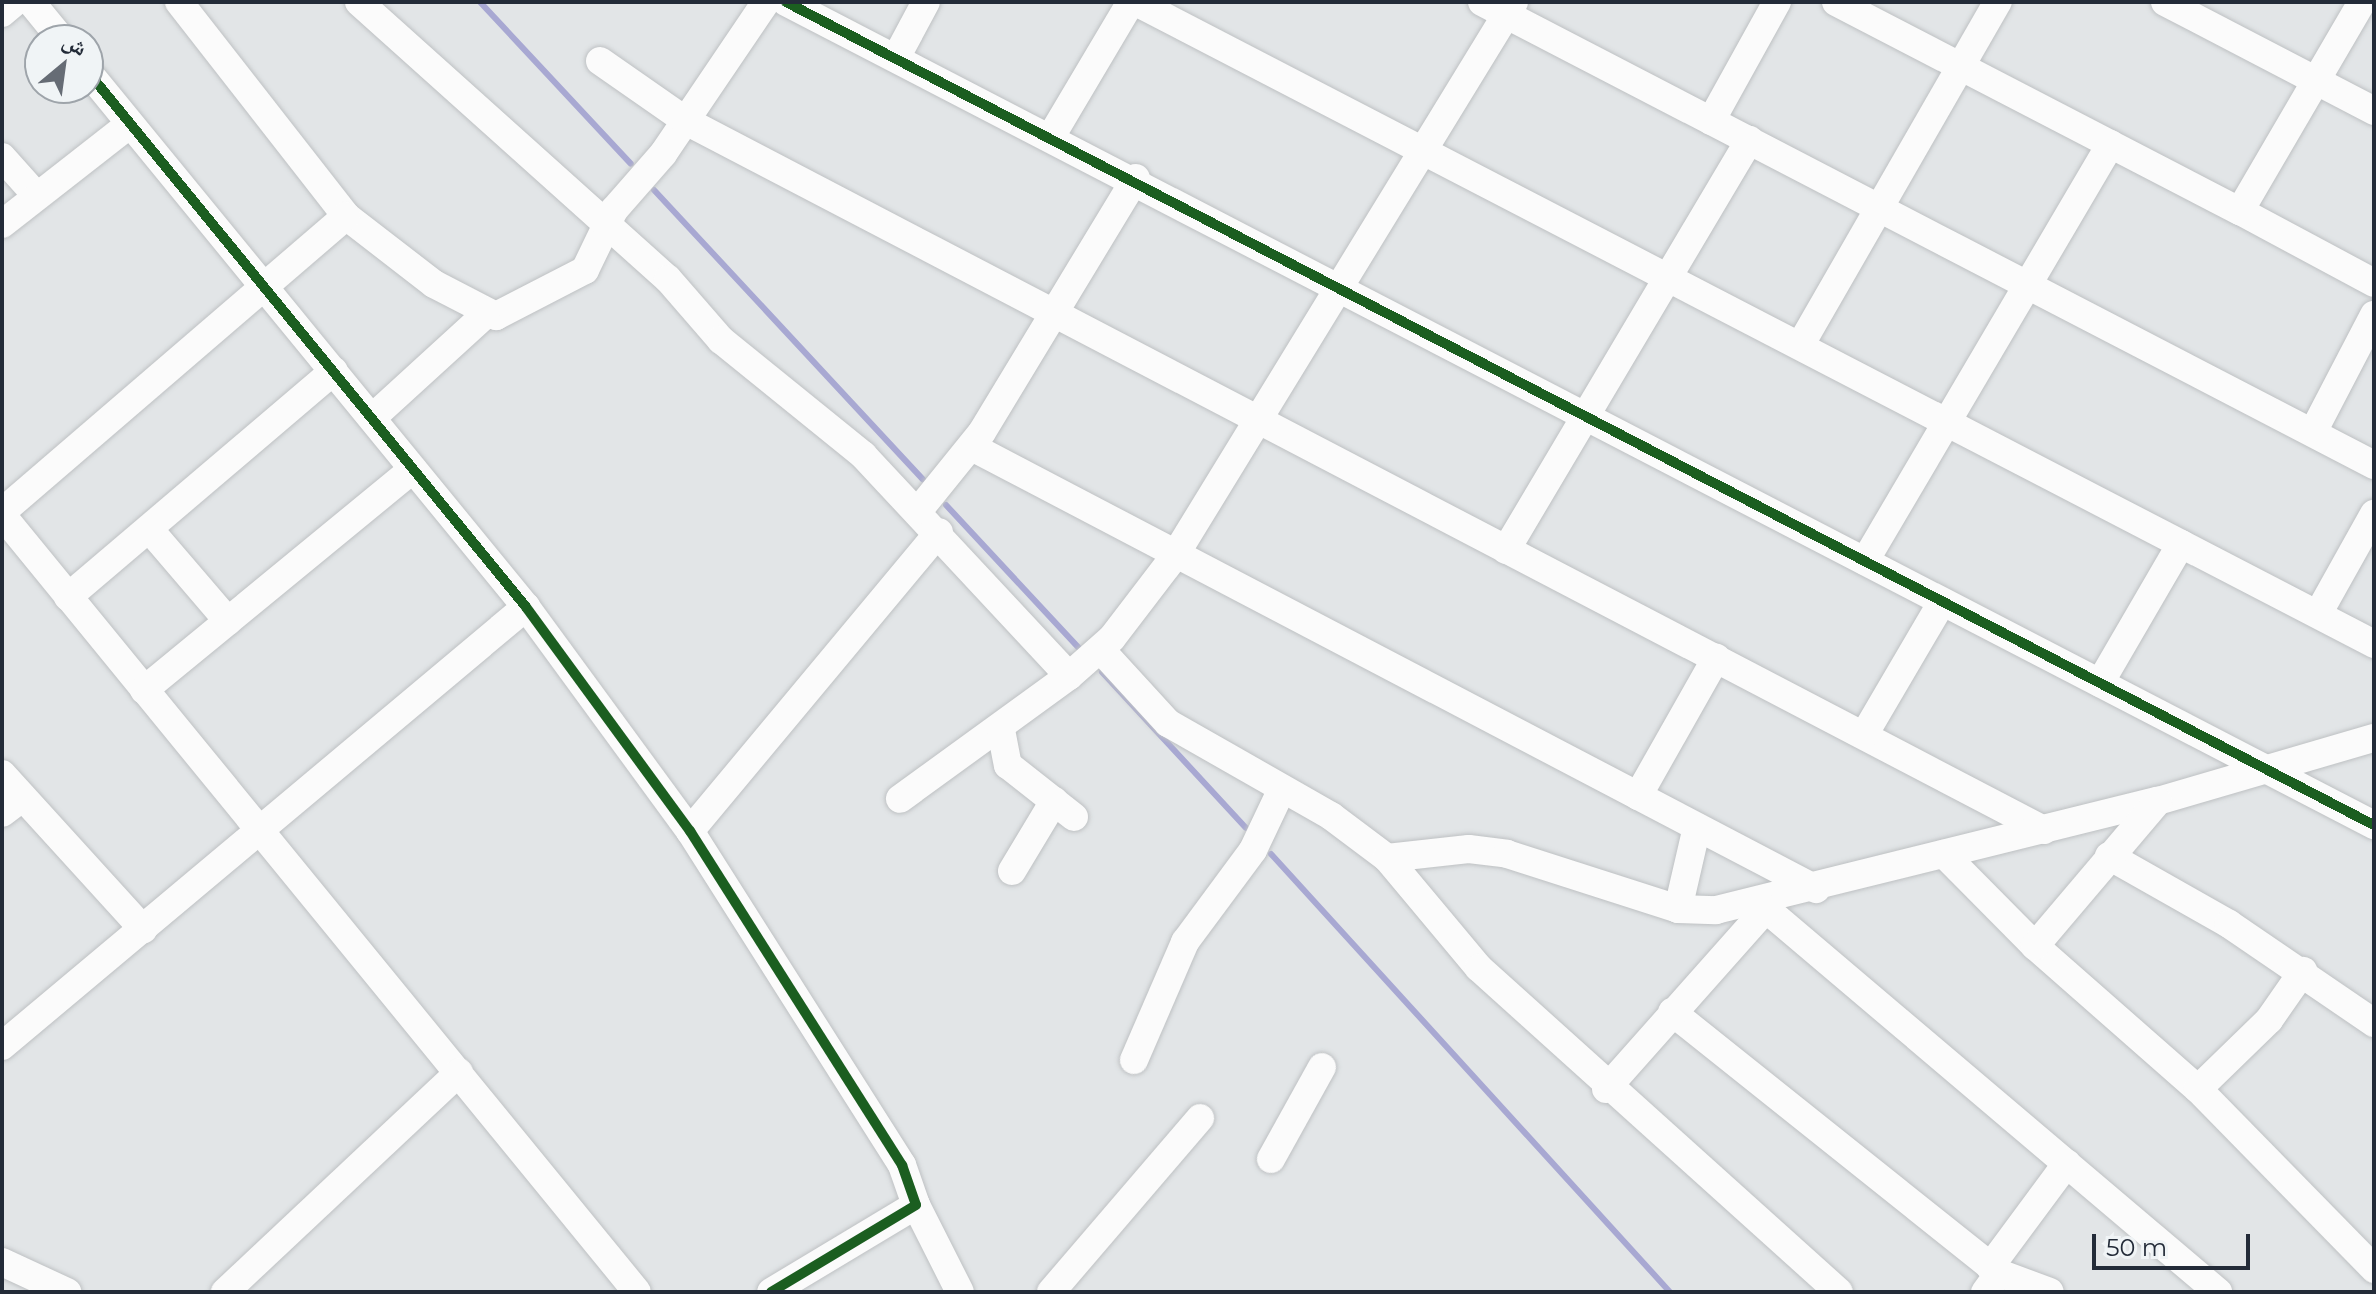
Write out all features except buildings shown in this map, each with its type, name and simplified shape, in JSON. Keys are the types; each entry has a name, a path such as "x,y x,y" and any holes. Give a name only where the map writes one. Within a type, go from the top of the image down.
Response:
{"street":[{"path":"2,13 15,2"},
{"path":"31,2 49,24"},
{"path":"179,2 346,216 486,314 507,316 585,270 606,223 686,121 766,2"},
{"path":"359,2 486,123 606,223 721,340 852,444 919,510 1069,676"},
{"path":"786,2 1342,284 1942,602 2374,825"},
{"path":"897,56 926,2"},
{"path":"1052,135 1134,2 1427,148 2374,644"},
{"path":"1711,121 1777,2"},
{"path":"1836,2 1957,70 2111,144 2374,283"},
{"path":"1801,344 1998,2"},
{"path":"2165,2 2374,111"},
{"path":"2240,211 2362,2"},
{"path":"900,799 1001,730 1101,650 1174,557 1427,148 1500,6 1711,121 1879,205 2374,465"},
{"path":"600,61 686,121 2044,830"},
{"path":"104,92 526,607 690,831 902,1165 916,1205 960,1292"},
{"path":"2,224 130,124"},
{"path":"1506,550 1749,140"},
{"path":"1865,561 2111,144"},
{"path":"2,157 36,195"},
{"path":"919,510 972,447 1136,178"},
{"path":"346,216 268,289 2,513 637,1292"},
{"path":"372,418 486,314"},
{"path":"2313,432 2374,315"},
{"path":"68,597 334,371"},
{"path":"972,447 1174,557 1816,889"},
{"path":"144,690 413,469"},
{"path":"2318,614 2374,514"},
{"path":"150,530 228,621"},
{"path":"690,831 939,532"},
{"path":"2100,683 2181,544"},
{"path":"1864,735 1942,602"},
{"path":"2,1046 526,607"},
{"path":"1101,650 1168,723 1282,789 1387,858 1479,968 1606,1089 1839,1292"},
{"path":"1638,796 1716,658"},
{"path":"1001,730 1008,765 1064,809 1012,871"},
{"path":"1387,858 1469,849 1507,854 1678,909 1762,906 1944,854 2158,801 2374,738"},
{"path":"2,774 12,805 143,929"},
{"path":"1134,1060 1185,942 1253,850 1282,789"},
{"path":"2035,946 2158,801"},
{"path":"1678,909 1697,827"},
{"path":"1944,854 2035,946 2198,1089 2374,1269"},
{"path":"2109,856 2303,971 2361,995 2374,1023"},
{"path":"1606,1089 1762,906"},
{"path":"1762,906 2218,1292"},
{"path":"2198,1089 2269,1020 2303,971"},
{"path":"1672,1012 1991,1277 2050,1292"},
{"path":"1271,1159 1322,1067"},
{"path":"225,1292 459,1072"},
{"path":"1051,1292 1200,1118"},
{"path":"1991,1277 2067,1163"},
{"path":"771,1292 916,1205"},
{"path":"2,1262 67,1292"}],"waterway":[{"path":"480,2 631,164"},
{"path":"654,190 923,479"},
{"path":"946,505 1078,647"},
{"path":"1102,672 1246,828"},
{"path":"1271,854 1670,1292"}],"cycle path":[{"path":"786,2 2374,825"},
{"path":"104,92 526,607 690,831 902,1165 916,1205 771,1292"}]}
